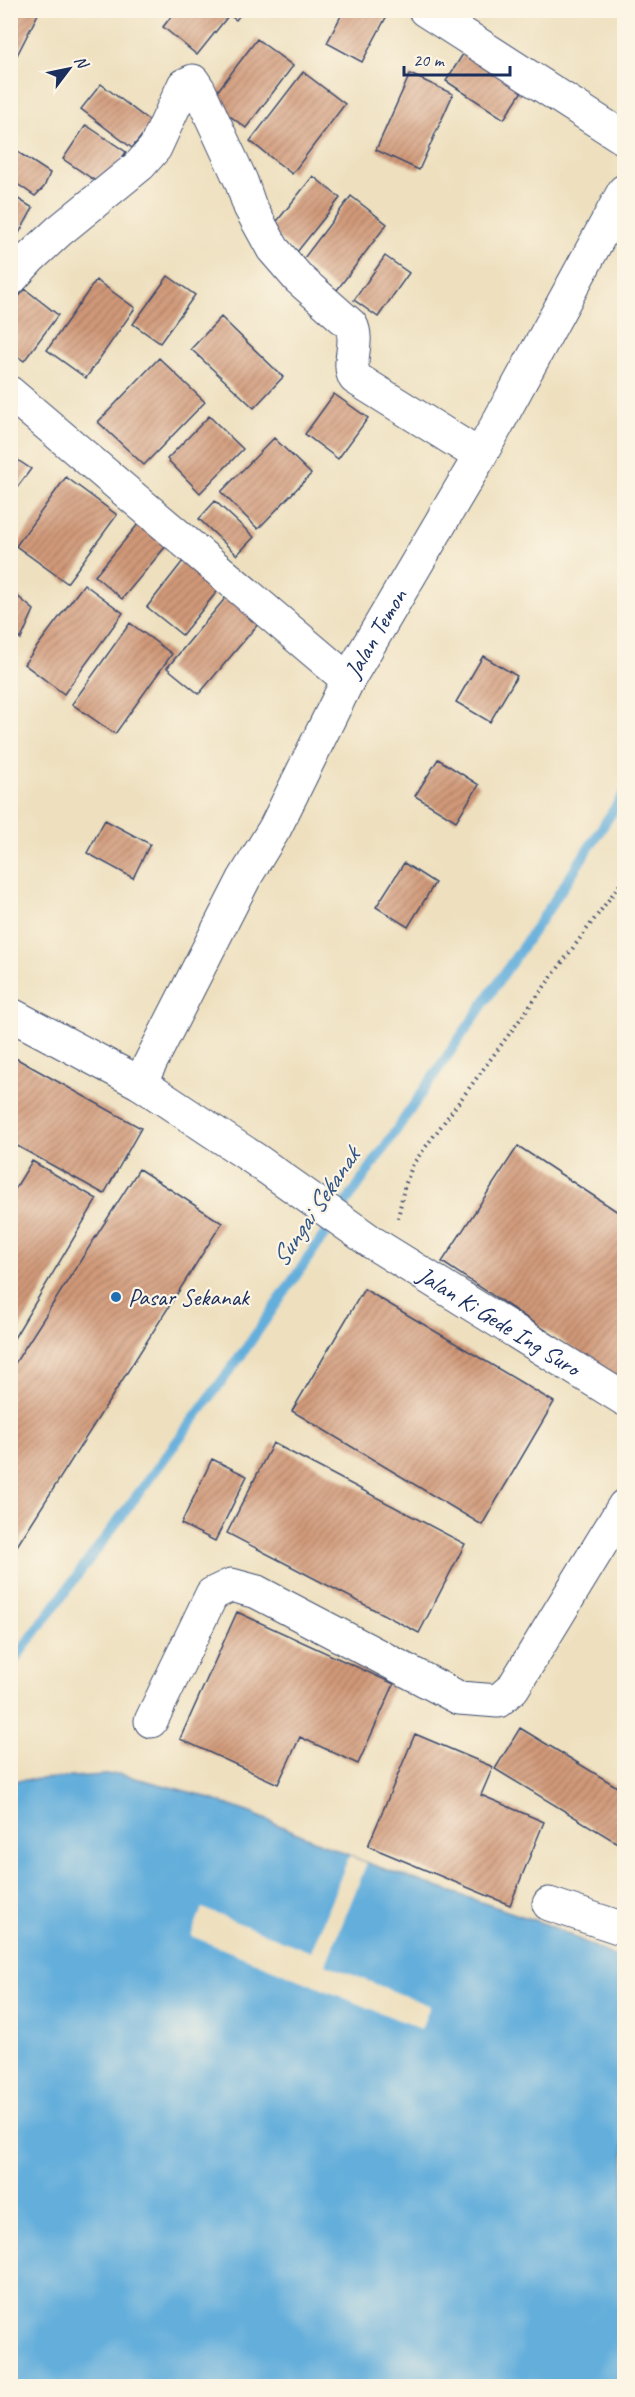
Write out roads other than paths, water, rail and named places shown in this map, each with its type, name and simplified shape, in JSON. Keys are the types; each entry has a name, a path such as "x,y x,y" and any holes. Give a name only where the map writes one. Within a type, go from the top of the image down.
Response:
{"street":[{"path":"425,10 624,138"},
{"path":"10,280 59,231 140,165 155,148 184,85 193,81 237,172 250,207 273,249 299,279 351,325 356,334 351,368 355,378 480,456"},
{"name":"Jalan Temon","path":"140,1083 244,879 275,828 348,680 480,456 623,199"},
{"path":"10,393 348,680"},
{"name":"Jalan Ki Gede Ing Suro","path":"10,1014 140,1083 382,1248 624,1399"},
{"path":"151,1721 212,1594 231,1585 257,1592 459,1698 498,1701 513,1688 624,1506"},
{"path":"549,1904 624,1929"}],"water":[{"path":"120,1774 197,1794 253,1814 367,1863 551,1926 624,1961 624,2386 11,2386 10,1781"}],"waterway":[{"name":"Sungai Sekanak","path":"10,1666 242,1354 552,904 624,794"}],"place":[{"name":"Pasar Sekanak","path":"116,1297"}]}
